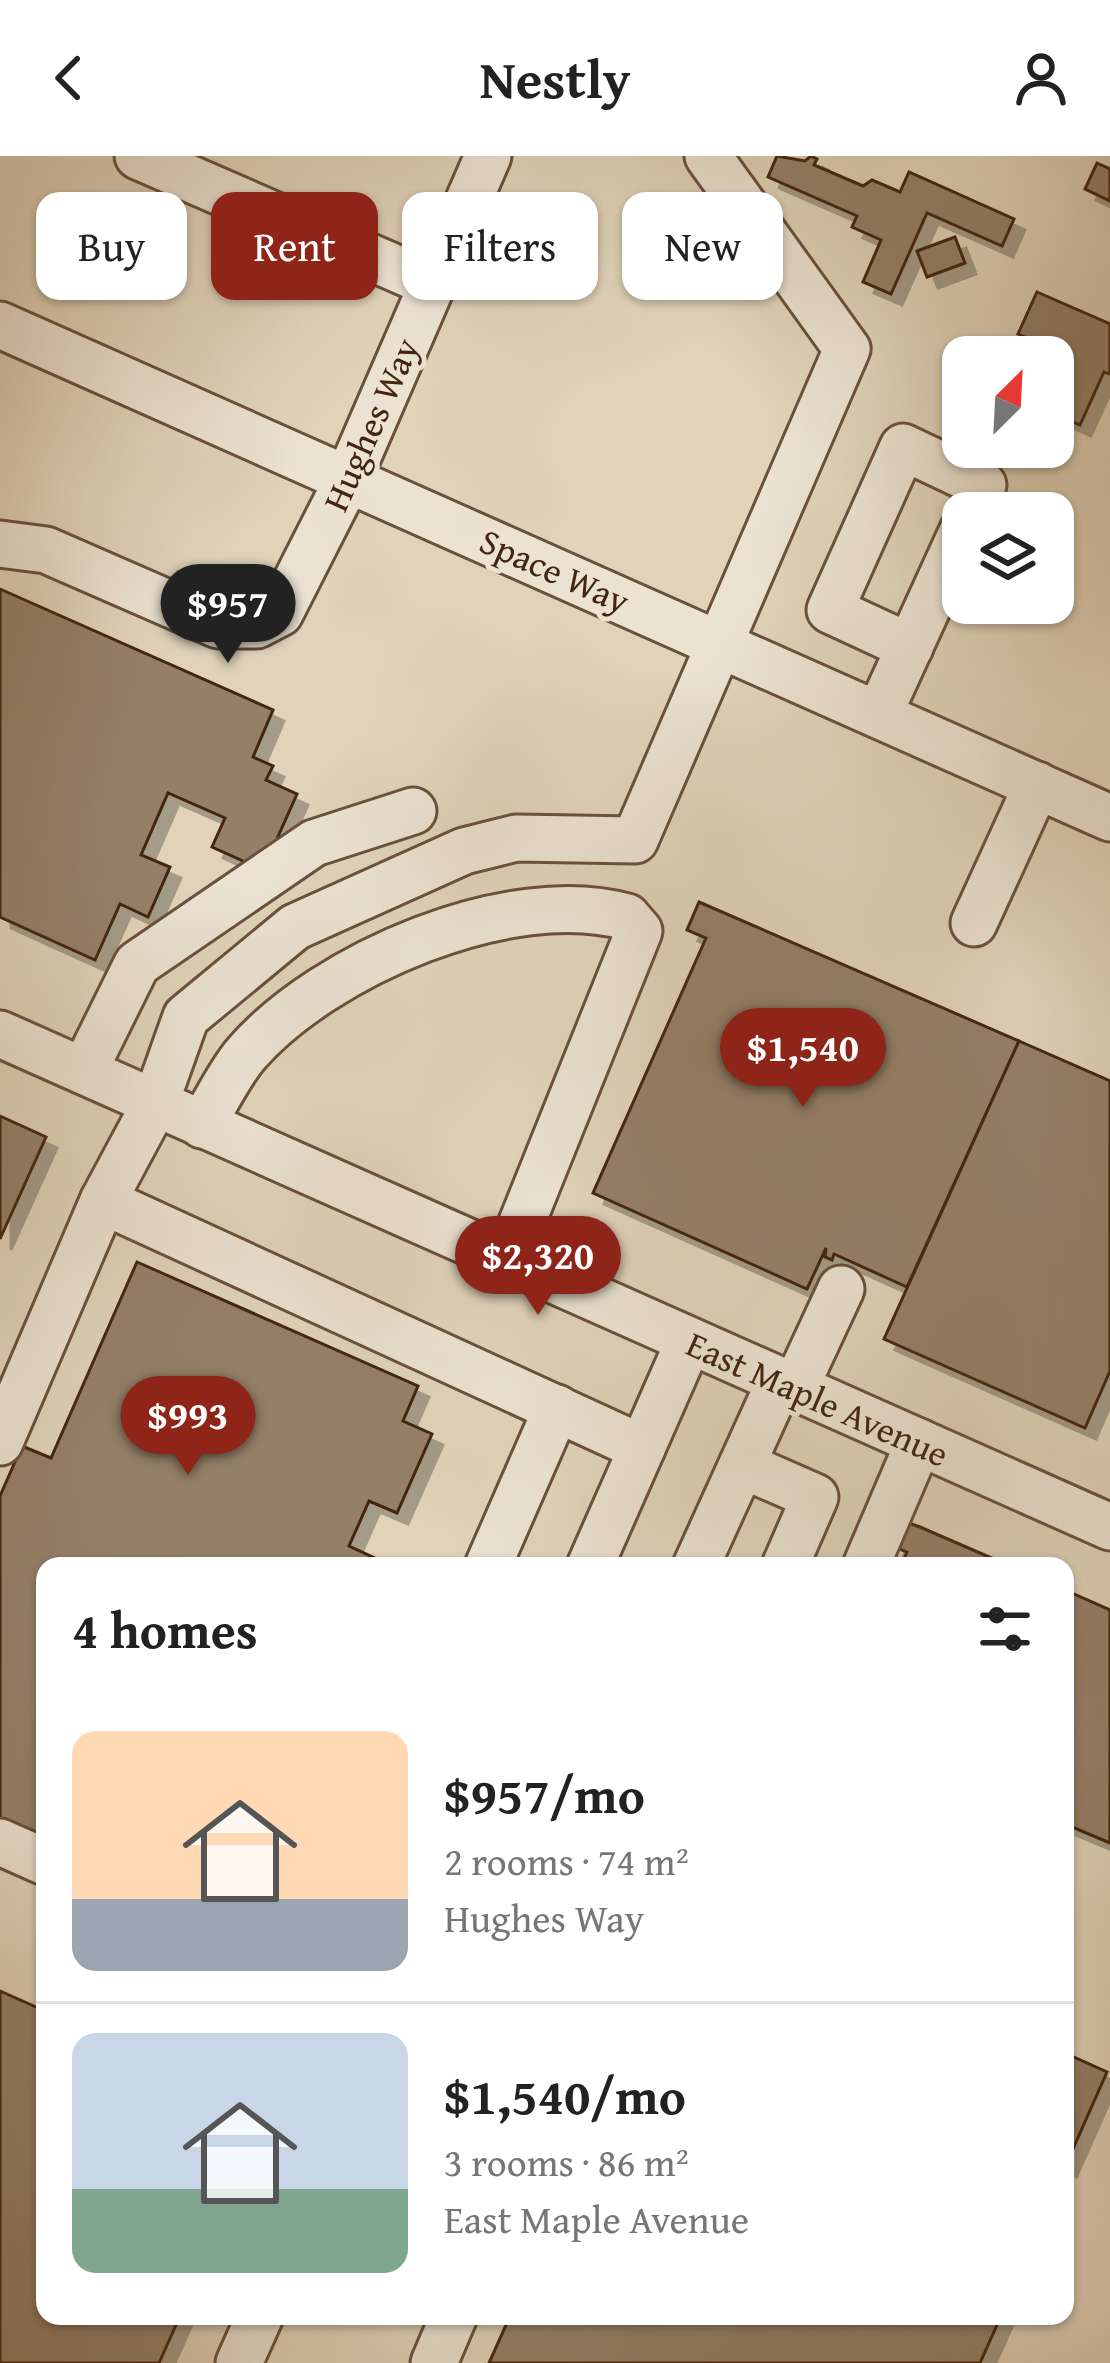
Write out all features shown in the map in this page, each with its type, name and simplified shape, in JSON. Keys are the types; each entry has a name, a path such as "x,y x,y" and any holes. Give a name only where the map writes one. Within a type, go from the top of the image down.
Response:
{"street":[{"path":"138,156 402,271"},
{"name":"Hughes Way","path":"472,192 488,156"},
{"path":"0,1442 103,1201 154,1104 187,1017 295,927 464,851 516,838 634,840 848,349 708,156"},
{"name":"Hughes Way","path":"0,544 46,550 218,625 257,625 280,613 348,479 425,300"},
{"name":"Space Way","path":"0,325 1110,818"},
{"path":"910,647 830,610 903,447 983,485 980,492"},
{"path":"879,714 942,576"},
{"path":"974,923 1037,785"},
{"path":"84,1071 137,964 314,842 413,811"},
{"path":"202,1125 246,1054 306,1001 406,944 552,910 626,916 639,931 507,1260"},
{"name":"East Maple Avenue","path":"0,1034 1110,1527"},
{"path":"103,1201 642,1448"},
{"path":"700,1557 742,1465 841,1289"},
{"path":"594,1557 689,1341"},
{"path":"492,1557 557,1408"},
{"path":"870,1557 919,1442"},
{"path":"742,1465 815,1497 789,1557"},
{"path":"0,1843 36,1858"},
{"path":"238,2363 256,2325"},
{"path":"434,2363 450,2325"}],"building":[{"path":"777,156 805,161 811,156 817,159 814,165 863,186 872,180 900,192 909,172 1014,219 1002,246 927,213 891,294 863,282 881,240 852,227 857,216 768,177"},
{"path":"1097,163 1110,169 1110,201 1085,189"},
{"path":"955,237 965,263 927,277 917,251"},
{"path":"1037,292 1110,324 1110,374 1104,372 1080,425 1074,422 1074,336 1018,334"},
{"path":"0,589 273,710 253,757 273,766 266,780 297,794 263,870 212,847 225,818 168,793 141,855 170,867 148,917 120,904 95,960 0,917"},
{"path":"699,902 1019,1041 907,1287 834,1254 832,1260 825,1257 826,1248 807,1289 593,1193 706,938 687,930"},
{"path":"1019,1041 1110,1081 1110,1371 1085,1428 884,1339"},
{"path":"0,1116 46,1137 0,1239"},
{"path":"137,1262 418,1386 403,1421 432,1434 397,1513 369,1501 349,1546 373,1557 36,1557 36,1847 0,1831 0,1496 22,1446 51,1458"},
{"path":"903,1521 989,1557 905,1557 907,1552 892,1546"},
{"path":"1074,1594 1110,1610 1110,1843 1074,1828"},
{"path":"0,1991 36,2007 36,2325 176,2325 159,2363 0,2363"},
{"path":"1074,2057 1107,2072 1074,2147"},
{"path":"506,2325 997,2325 980,2363 489,2363"}]}
